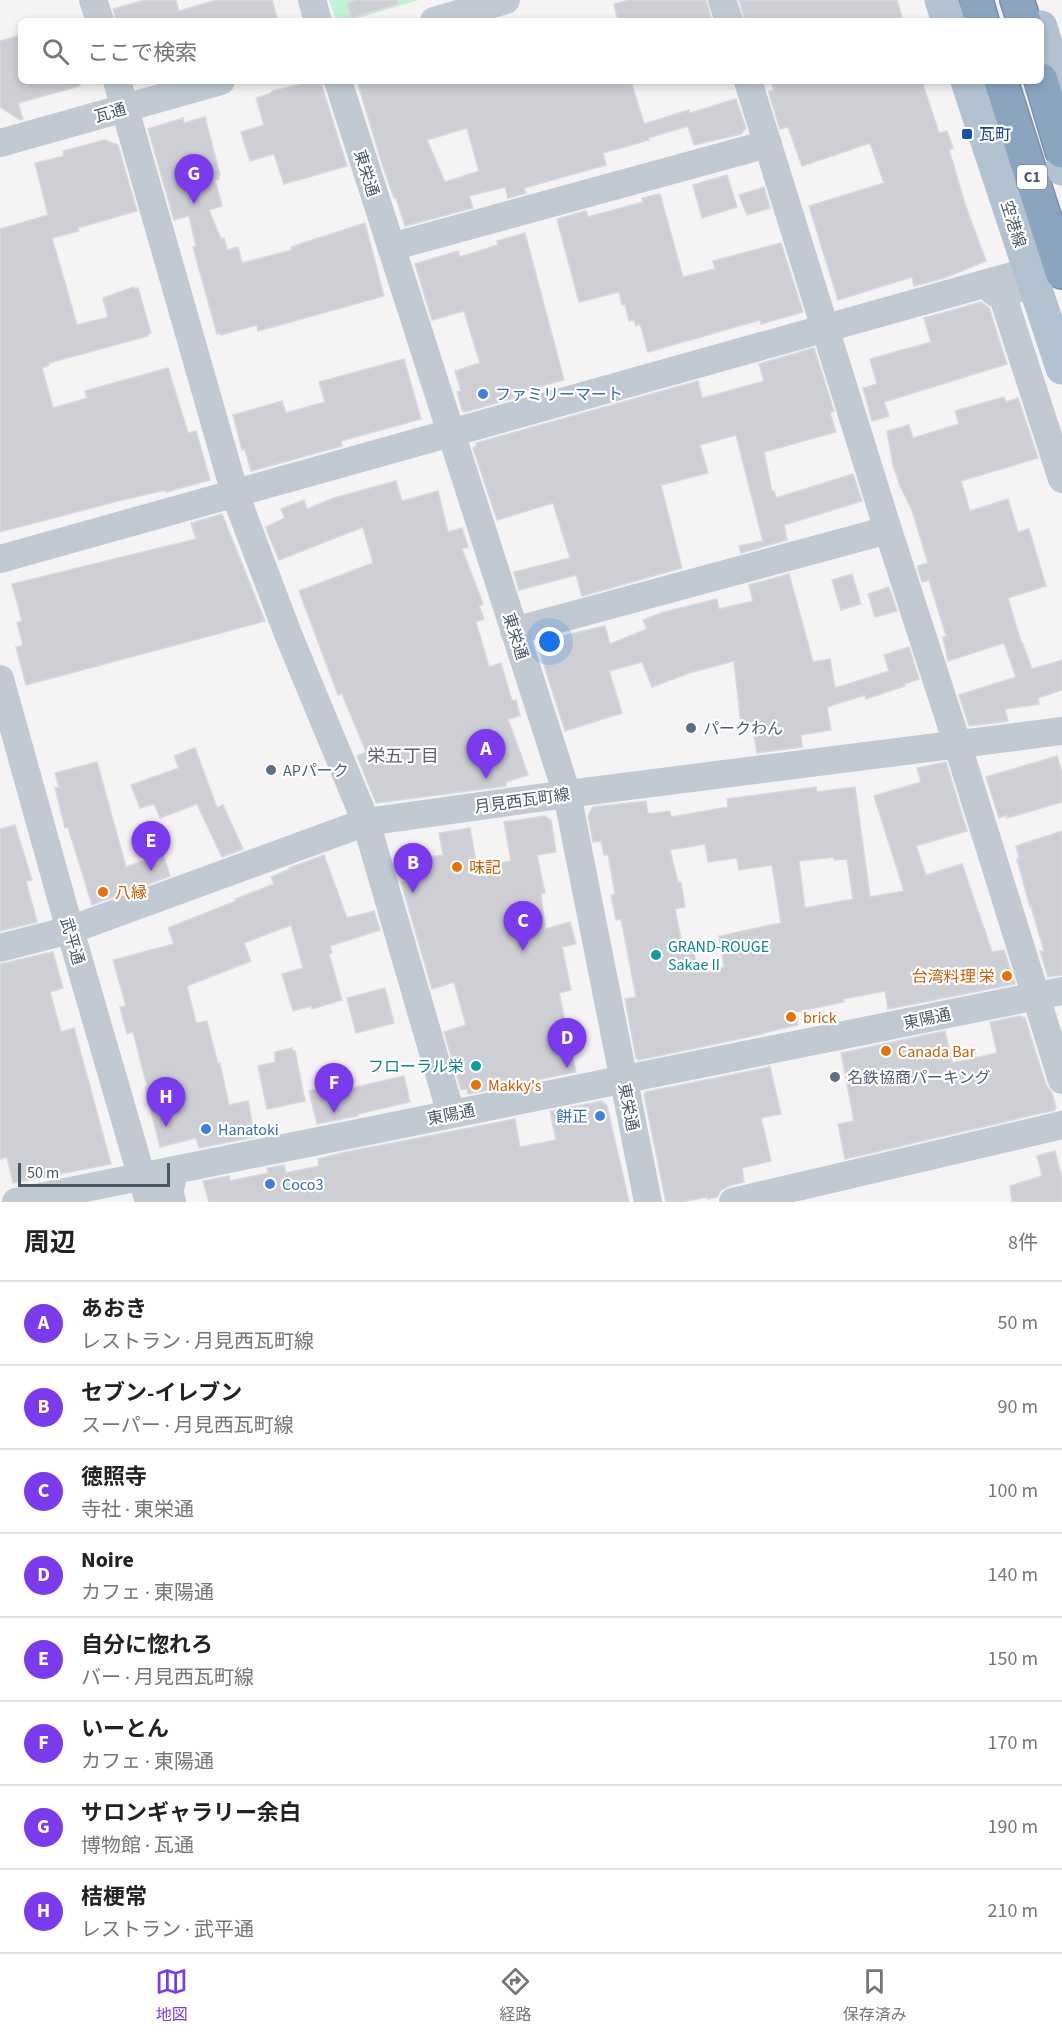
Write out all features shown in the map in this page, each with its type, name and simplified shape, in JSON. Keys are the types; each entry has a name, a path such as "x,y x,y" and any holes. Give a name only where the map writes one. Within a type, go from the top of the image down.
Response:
{"highway":[{"path":"976,0 981,18"},
{"path":"1017,0 1022,18"},
{"name":"C1","path":"1002,84 1062,272"},
{"path":"1042,84 1062,151"}],"main road":[{"path":"941,0 947,18"},
{"path":"1002,0 1009,18"},
{"path":"1033,0 1038,18"},
{"path":"1044,37 1062,98"},
{"name":"空港線","path":"968,84 1062,368"},
{"path":"1032,84 1062,169"}],"street":[{"path":"93,0 99,18"},
{"path":"312,0 317,18"},
{"path":"444,18 506,0"},
{"path":"722,0 728,18"},
{"name":"瓦通","path":"0,143 121,94 198,84"},
{"name":"東栄通","path":"339,84 567,794 648,1202"},
{"path":"749,84 1062,1080"},
{"path":"121,94 235,494 288,634 366,822 451,1114"},
{"path":"391,247 768,144"},
{"path":"0,559 1030,271"},
{"path":"1062,389 1034,299 1016,288 994,292 1003,297 1062,479"},
{"path":"514,630 888,530"},
{"name":"武平通","path":"1,687 143,1194"},
{"name":"月見西瓦町線","path":"0,948 69,930 366,822 1062,731"},
{"name":"東陽通","path":"16,1202 143,1194 451,1114 1062,991"},
{"path":"1062,1029 1056,1009 1060,1001 1049,1005 1048,1012 1062,1057"},
{"path":"733,1202 1062,1125"},
{"path":"160,1202 159,1190 165,1183 172,1182 169,1190 172,1202"},
{"path":"123,1202 121,1195 113,1192 126,1189 143,1194"}],"green space":[{"path":"329,0 419,0 358,18 335,17"}],"building":[{"path":"144,0 176,0 179,11 217,0 272,0 277,18 115,18 113,9"},
{"path":"357,0 397,0 398,4 351,18 347,3"},
{"path":"629,0 706,0 711,18 617,18 614,4"},
{"path":"739,0 897,0 902,18 744,18"},
{"path":"18,36 18,84 80,84 80,86 18,103 23,119 20,120 0,107 0,41"},
{"path":"302,84 321,84 347,166 284,184 274,154 250,161 241,132 264,125 256,98 272,93 272,91"},
{"path":"358,84 632,84 644,124 736,99 746,128 741,134 694,145 688,126 603,153 606,165 524,188 526,193 508,198 505,187 469,196 473,208 405,226 396,198 394,198","holes":["467,128 479,171 445,182 427,140"]},
{"path":"772,84 923,84 939,133 947,131 953,148 949,150 966,207 986,261 944,278 914,286 912,277 838,300 809,206 884,183 870,143 802,166 788,127 780,129 769,94 769,91 774,90"},
{"path":"205,117 220,175 218,175 219,179 215,180 222,206 209,210 221,239 224,238 227,250 238,247 242,263 292,250 291,247 365,223 384,296 258,331 257,325 221,335 217,334 193,247 196,246 189,216 174,220 148,129 183,118 184,123"},
{"path":"104,140 118,145 137,211 52,238 77,325 108,317 103,298 134,287 138,288 151,333 148,336 49,363 42,368 53,408 87,398 85,391 168,368 188,433 196,431 210,480 0,532 0,229 48,215 35,163 64,156 63,151"},
{"path":"727,175 737,207 702,218 693,185"},
{"path":"764,187 770,208 747,215 739,195"},
{"path":"660,194 683,277 715,269 713,261 781,243 803,312 761,324 760,320 648,352 640,324 636,326 634,320 629,321 619,292 579,302 557,219 586,211 588,217 643,202 642,198"},
{"path":"525,233 564,380 513,394 514,398 465,412 462,410 457,392 461,391 455,371 480,363 464,311 432,320 415,264 458,251 460,257 498,245 497,241"},
{"path":"981,302 989,308 1007,364 884,402 889,416 872,421 863,388 877,384 870,359 931,342 924,318"},
{"path":"814,348 834,411 830,413 836,432 764,452 772,491 776,498 853,474 862,501 784,525 787,540 741,553 739,546 763,541 736,435 700,445 708,473 661,485 682,568 582,596 576,575 519,590 514,572 570,558 553,503 497,520 473,448 477,446 476,443 698,381 702,398 732,390 764,381 759,364"},
{"path":"404,359 421,419 341,441 342,446 251,471 245,449 242,450 233,415 282,401 286,413 325,402 319,382"},
{"path":"1004,397 1006,402 1018,398 1038,458 961,481 970,511 1008,499 1018,532 1029,529 1046,586 1008,598 1032,669 1062,660 1062,690 1038,698 1039,704 1005,709 1008,721 969,726 959,695 1016,677 1004,643 948,661 943,637 946,636 929,580 922,582 917,566 928,563 912,510 893,465 887,431 909,425 913,438 959,424 955,411"},
{"path":"396,481 402,501 438,491 448,532 462,528 468,547 462,549 483,604 479,606 484,619 476,622 489,667 501,663 512,701 516,700 520,716 508,719 528,775 506,782 506,786 376,803 357,756 366,752 342,694 338,695 299,591 373,563 363,527 279,560 267,531 266,527 285,518 281,509 304,500 307,509 334,498"},
{"path":"222,514 265,621 26,685 16,647 23,645 17,623 22,621 12,584 196,539 191,523"},
{"path":"789,574 813,662 830,659 835,688 889,671 884,655 909,647 919,679 866,699 865,695 827,707 831,730 801,735 802,747 757,753 752,724 741,725 734,661 689,673 652,687 642,662 609,671 622,713 565,731 539,649 545,640 605,626 610,644 647,629 643,620 664,612 717,599 719,609 753,601 749,585"},
{"path":"852,574 861,604 841,610 832,580"},
{"path":"889,587 897,611 875,617 868,594"},
{"path":"195,748 217,808 223,805 243,849 222,857 197,804 160,818 154,804 140,808 131,785 179,768 174,756"},
{"path":"1057,756 1062,773 1062,802 1007,818 1007,815 999,818 986,777"},
{"path":"97,762 126,867 163,854 170,876 92,905 68,827 65,828 55,788 59,787 55,773"},
{"path":"946,762 967,831 916,846 926,875 962,864 992,952 1004,950 1015,984 888,1009 885,991 843,999 844,1002 795,1012 798,1025 639,1060 636,1058 625,999 636,997 621,919 616,920 611,895 615,894 608,854 604,855 601,841 593,842 588,816 593,807 646,801 648,814 670,811 671,817 728,807 727,799 816,787 817,792 855,787 870,897 904,891 874,796 921,782 917,768","holes":["705,844 708,862 737,858 739,870 772,865 781,923 719,936 724,967 698,972 692,942 682,944 675,909 685,907 681,882 678,882 670,850","834,857 834,860 847,859 853,899 805,908 799,861"]},
{"path":"544,816 551,820 556,852 537,855 545,893 541,894 545,929 570,922 576,944 562,947 571,990 559,993 576,1072 468,1094 467,1089 461,1090 444,1032 466,1025 454,982 432,989 401,882 405,881 402,861 443,855 439,833 470,828 477,868 511,861 504,822"},
{"path":"15,825 32,880 26,881 37,922 0,931 0,829"},
{"path":"1062,831 1062,975 1048,977 1040,951 1044,951 1017,859 1019,858 1016,846"},
{"path":"324,855 347,918 374,911 380,930 330,946 332,953 329,954 342,1000 312,1009 311,1006 293,1011 282,974 303,968 291,925 244,943 251,961 187,986 196,1023 207,1021 218,1064 220,1063 229,1105 248,1101 255,1137 199,1148 196,1138 160,1147 133,1032 127,1034 120,1007 126,1006 113,960 174,944 168,928 274,884 271,877"},
{"path":"53,952 63,988 50,992 61,1032 74,1028 111,1164 13,1183 7,1157 0,1159 0,964"},
{"path":"385,988 394,1023 356,1033 347,998"},
{"path":"1020,1016 1025,1018 1046,1085 1052,1093 1055,1110 845,1159 838,1124 854,1121 841,1053 945,1031 952,1063 997,1053 990,1022"},
{"path":"292,1048 295,1051 305,1101 267,1109 258,1066 275,1062 275,1052"},
{"path":"770,1067 781,1114 761,1118 771,1161 742,1168 744,1182 721,1190 717,1197 666,1202 644,1095 646,1092"},
{"path":"404,1076 410,1102 317,1124 309,1091 350,1081 352,1088"},
{"path":"602,1101 607,1106 629,1202 209,1202 203,1181 229,1176 230,1181 268,1173 267,1168 284,1165 286,1173 319,1166 318,1159 341,1153 515,1119 520,1147 556,1140 550,1111"},
{"path":"1055,1151 1062,1178 1062,1202 1012,1202 1010,1186 1042,1176 1037,1156"}],"place":[{"name":"瓦町","path":"967,134"},
{"name":"サロンギャラリー余白","path":"194,204"},
{"name":"ファミリーマート","path":"483,394"},
{"name":"パークわん","path":"691,728"},
{"name":"APパーク","path":"271,770"},
{"name":"あおき","path":"486,779"},
{"name":"味記","path":"457,867"},
{"name":"自分に惚れろ","path":"151,871"},
{"name":"八縁","path":"103,892"},
{"name":"セブン-イレブン","path":"413,893"},
{"name":"徳照寺","path":"523,951"},
{"name":"GRAND-ROUGE Sakae II","path":"656,955"},
{"name":"台湾料理 栄","path":"1007,976"},
{"name":"brick","path":"791,1017"},
{"name":"Canada Bar","path":"886,1051"},
{"name":"フローラル栄","path":"476,1066"},
{"name":"Noire","path":"567,1068"},
{"name":"名鉄協商パーキング","path":"835,1077"},
{"name":"Makky's","path":"476,1085"},
{"name":"いーとん","path":"334,1113"},
{"name":"餅正","path":"600,1116"},
{"name":"桔梗常","path":"166,1127"},
{"name":"Hanatoki","path":"206,1129"},
{"name":"Coco3","path":"270,1184"}],"district":[{"name":"栄五丁目","path":"403,756"}]}
